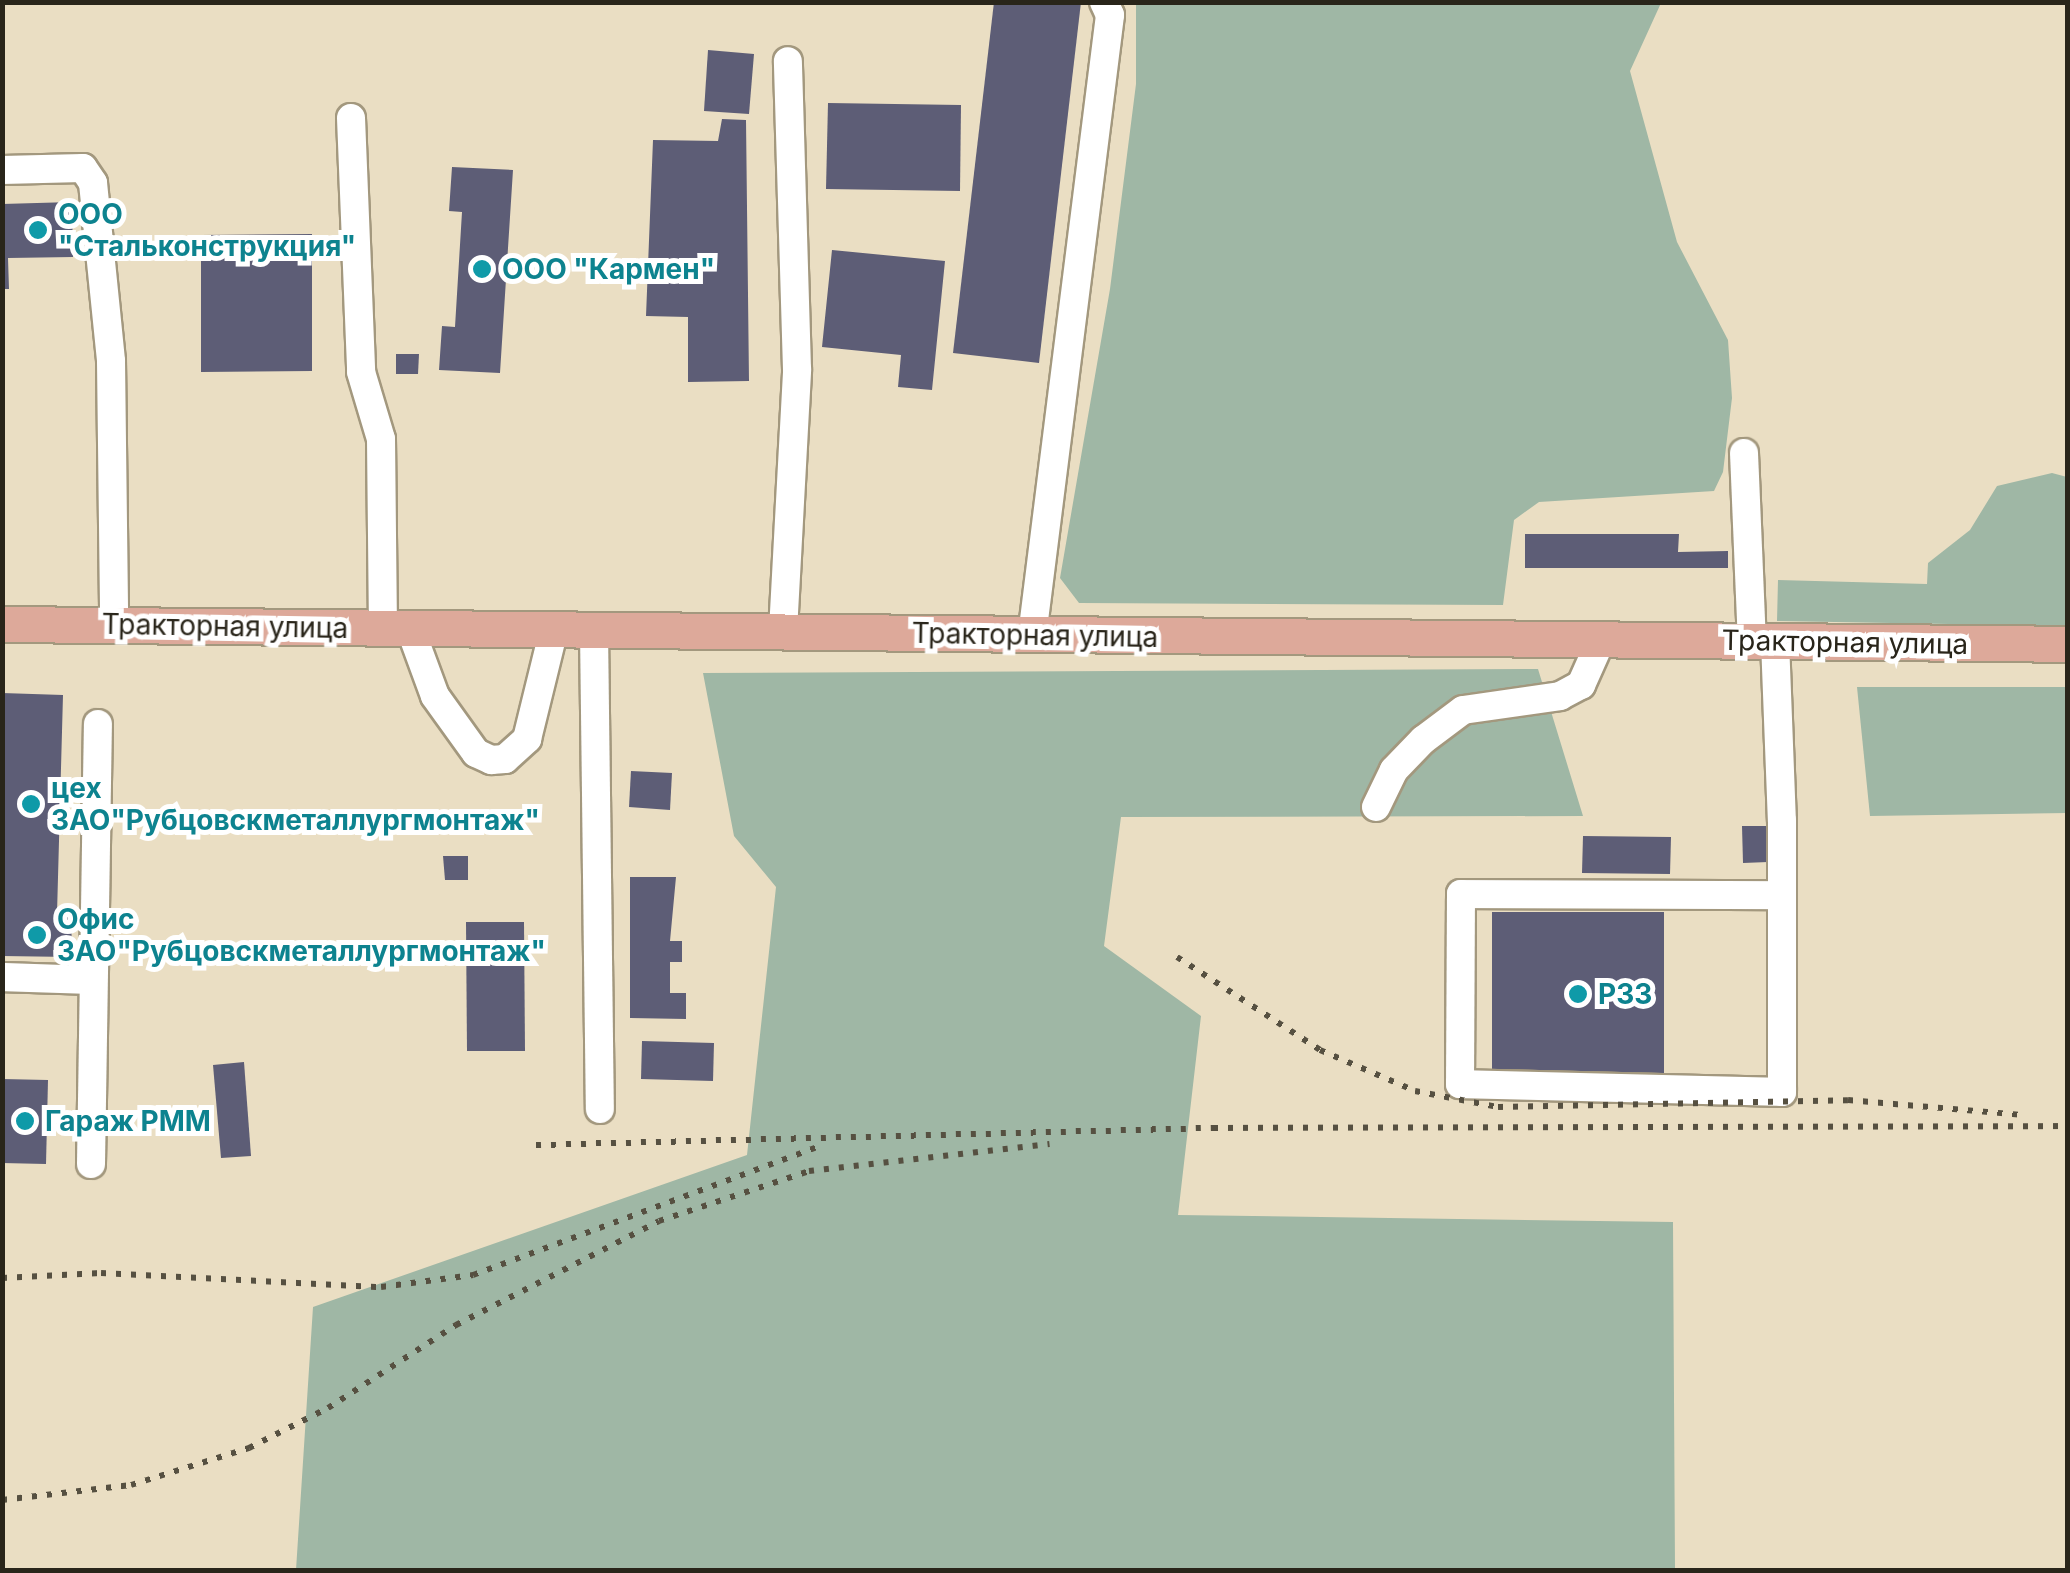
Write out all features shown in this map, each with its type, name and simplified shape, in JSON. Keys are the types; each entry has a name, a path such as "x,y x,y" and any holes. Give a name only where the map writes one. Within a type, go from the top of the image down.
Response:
{"main road":[{"name":"Тракторная улица","path":"2,624 2068,644"}],"lane":[{"path":"1032,636 1110,15 1104,2"},
{"path":"783,631 797,369 788,61"},
{"path":"351,118 362,372 381,439 397,628 435,696 476,753 491,760 505,758 527,739 554,629"},
{"path":"2,170 83,168 93,183 112,361 114,624"},
{"path":"1744,453 1763,641 1780,895 1782,1092 1460,1084 1461,894 1780,895"},
{"path":"594,630 600,1109"},
{"path":"1376,807 1394,770 1423,740 1463,710 1560,696 1581,685 1601,640"},
{"path":"91,1164 98,724"},
{"path":"2,977 93,980"}],"green space":[{"path":"1136,3 1661,3 1630,71 1677,242 1728,340 1732,398 1723,472 1714,491 1539,502 1514,520 1503,605 1079,603 1060,578 1110,289 1136,84"},
{"path":"2052,473 2067,477 2067,626 1777,621 1778,580 1927,584 1928,563 1970,530 1997,486"},
{"path":"1538,669 1583,816 1121,817 1104,946 1201,1016 1178,1215 1673,1222 1675,1570 296,1570 313,1307 747,1155 776,887 734,836 703,673"},
{"path":"1857,687 2067,687 2067,813 1870,816"}],"building":[{"path":"994,2 1081,2 1039,363 953,353"},
{"path":"708,50 754,54 749,114 704,111"},
{"path":"828,103 961,105 960,191 826,189"},
{"path":"722,119 746,120 749,381 688,382 688,317 646,316 653,140 718,141"},
{"name":"ООО \"Кармен\"","path":"452,167 513,170 500,373 439,370 442,326 455,327 462,212 449,211"},
{"name":"ООО \"Стальконструкция\"","path":"72,202 73,257 8,258 9,289 2,289 2,204"},
{"path":"312,234 312,371 201,372 201,235"},
{"path":"832,250 945,261 932,390 898,387 901,355 822,347"},
{"path":"396,354 419,354 418,374 396,374"},
{"path":"1525,534 1679,534 1678,552 1728,551 1728,568 1525,568"},
{"name":"цех ЗАО\"Рубцовскметаллургмонтаж\"","path":"2,693 63,695 57,914 72,915 71,957 2,956"},
{"path":"631,771 672,773 670,810 629,807"},
{"path":"1742,826 1767,826 1768,862 1743,863"},
{"path":"1583,836 1671,837 1670,874 1582,873"},
{"path":"443,856 468,856 468,880 445,880"},
{"path":"630,877 676,877 670,941 682,941 682,962 670,962 670,993 686,993 686,1019 630,1018"},
{"name":"РЗЗ","path":"1492,912 1664,912 1664,1076 1492,1076"},
{"path":"466,922 524,922 525,1051 467,1051"},
{"path":"642,1041 714,1043 713,1081 641,1079"},
{"path":"244,1062 251,1156 221,1158 213,1065"},
{"name":"Гараж РММ","path":"2,1079 48,1080 46,1164 2,1163"}],"railway":[{"path":"1177,957 1320,1050 1415,1091 1498,1107 1848,1100 2024,1115"},
{"path":"536,1145 1213,1128 2068,1126"},
{"path":"2,1500 131,1485 249,1448 328,1408 456,1325 659,1221 809,1171 1049,1144"},
{"path":"2,1278 101,1273 381,1287 473,1275 818,1147"}],"place":[{"name":"ООО \"Стальконструкция\"","path":"38,230"},
{"name":"ООО \"Кармен\"","path":"482,269"},
{"name":"цех ЗАО\"Рубцовскметаллургмонтаж\"","path":"31,804"},
{"name":"Офис ЗАО\"Рубцовскметаллургмонтаж\"","path":"37,935"},
{"name":"РЗЗ","path":"1578,994"},
{"name":"Гараж РММ","path":"25,1121"}]}
